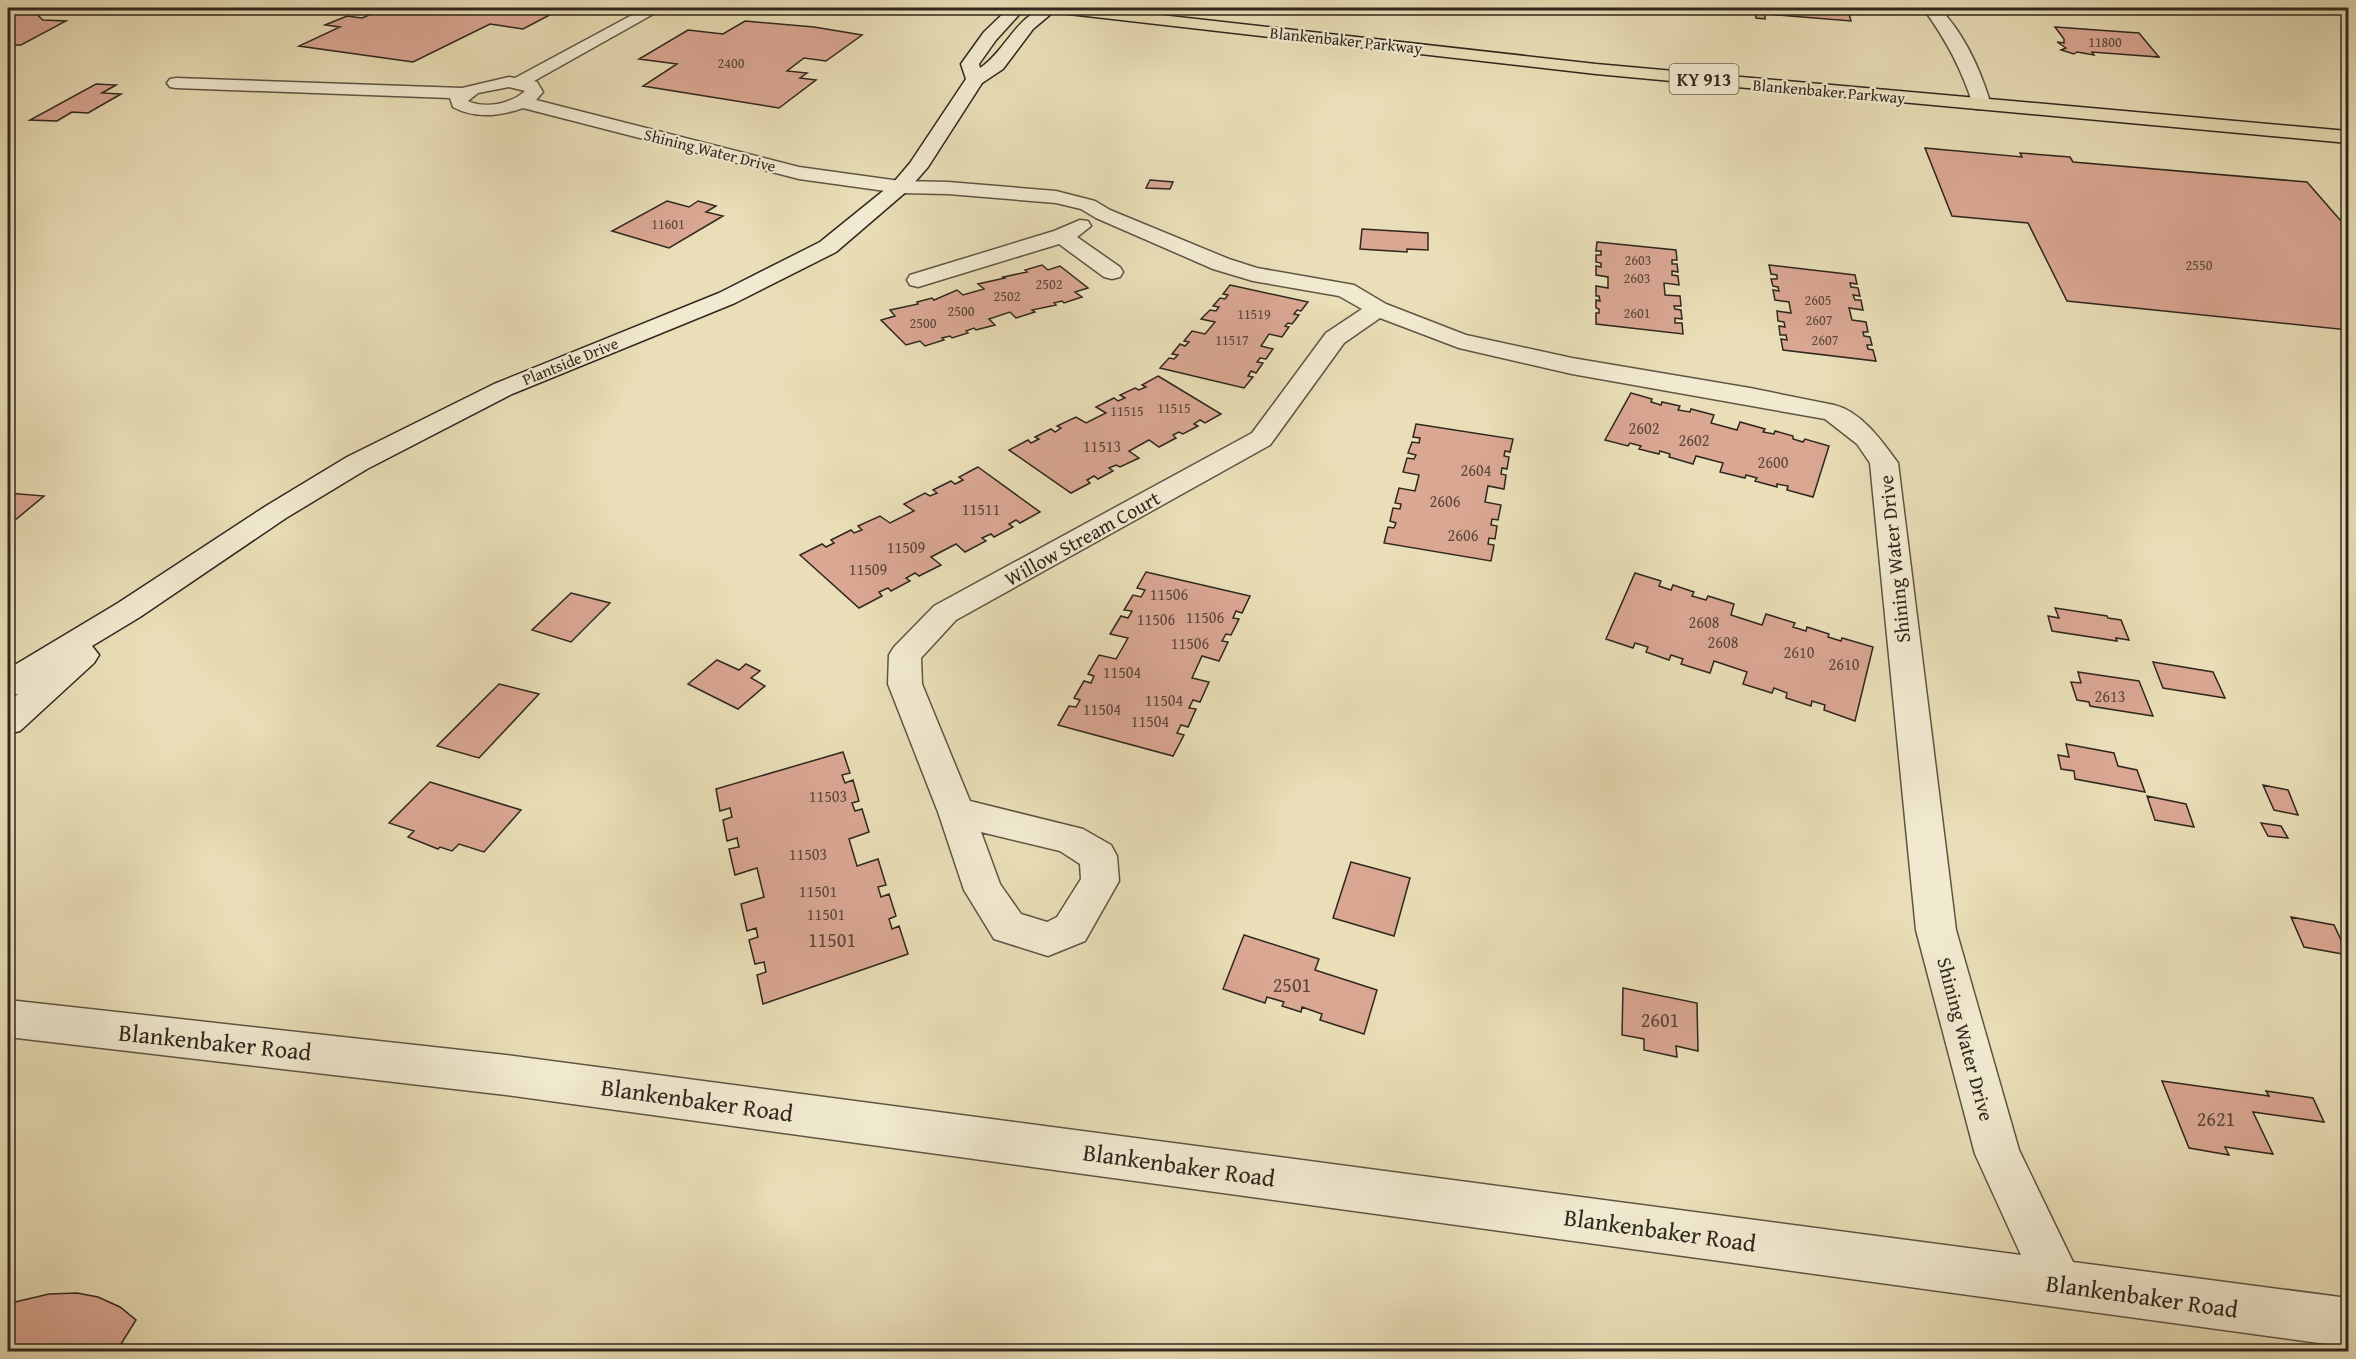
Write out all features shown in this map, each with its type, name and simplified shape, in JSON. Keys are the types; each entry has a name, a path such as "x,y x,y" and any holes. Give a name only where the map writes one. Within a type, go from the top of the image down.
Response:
{"main road":[{"name":"Blankenbaker Parkway","path":"1060,8 1596,69 1980,96 2139,101"},
{"name":"Blankenbaker Parkway","path":"1206,8 1501,41"},
{"name":"Blankenbaker Parkway","path":"1652,57 2349,137"}],"street":[{"path":"176,82 463,93 483,85 520,82 657,8"},
{"name":"Plantside Drive","path":"975,79 970,64 990,36 1017,8"},
{"name":"Plantside Drive","path":"8,685 129,610 276,512 357,463 503,389 582,355 691,314 782,272 828,247 900,187 918,167 975,79 997,65 1027,26 1050,8"},
{"path":"1930,8 1940,17 1980,96"},
{"path":"463,93 459,98 459,103 471,109 496,108 521,102 534,92 531,86 520,82"},
{"name":"Shining Water Drive","path":"521,102 800,173 900,187 937,202 1080,216 1103,214 1221,264 1252,274 1346,291 1378,309 1460,341 1572,366 1750,396 1834,413 1866,438 1884,463 1936,930 1998,1154 2060,1284"},
{"path":"918,280 1062,236 1103,214"},
{"path":"1062,236 1112,272"},
{"name":"Willow Stream Court","path":"956,812 1070,838 1098,856 1100,881 1071,929 1048,939 1008,927 983,890 956,812 905,684 905,655 945,613 1261,439 1335,338 1378,309"},
{"name":"Plantside Drive","path":"8,722 92,647 129,610"},
{"name":"Blankenbaker Road","path":"8,1019 506,1075 2349,1323"}],"building":[{"path":"8,8 30,8 43,20 66,21 21,45 8,45"},
{"path":"386,8 570,8 561,9 523,29 490,24 413,62 299,46 340,27 325,25 347,16 362,18"},
{"path":"1688,8 1848,8 1857,11 1858,14 1849,14 1851,21 1765,14 1765,19 1756,18 1755,13"},
{"path":"2015,8 2083,8 2089,12 2018,10"},
{"path":"745,21 814,27 862,35 826,61 804,58 787,71 807,73 800,78 816,80 779,108 643,86 677,64 639,59 688,30 723,34"},
{"path":"2055,27 2139,33 2159,57 2092,52 2094,55 2077,52 2074,54 2061,50 2066,48 2057,42 2064,43 2064,39"},
{"path":"96,84 116,85 102,93 121,94 88,113 72,112 57,121 30,120"},
{"path":"1925,148 2022,157 2020,153 2070,157 2073,162 2307,182 2348,229 2348,330 2067,301 2028,223 1952,216"},
{"path":"1150,180 1173,182 1170,189 1146,188"},
{"path":"667,201 689,207 698,201 716,206 706,212 723,216 669,248 612,231"},
{"path":"1362,229 1428,233 1428,250 1407,249 1407,252 1360,249"},
{"path":"1597,242 1676,250 1677,260 1672,260 1672,264 1677,264 1678,272 1672,271 1672,275 1678,276 1679,285 1664,283 1665,295 1680,296 1681,306 1674,306 1675,309 1681,310 1682,319 1675,318 1675,323 1682,323 1683,334 1596,324 1596,313 1599,313 1599,309 1596,308 1596,300 1600,301 1599,296 1596,296 1596,286 1608,288 1608,277 1596,275 1596,266 1601,267 1601,263 1596,262 1596,255 1601,255 1601,251 1596,251"},
{"path":"1042,265 1048,270 1060,266 1088,288 1075,292 1082,297 1032,310 1035,312 1016,318 1010,312 989,319 995,325 976,330 974,328 966,331 968,333 952,338 950,336 942,338 944,340 925,346 920,341 906,345 881,320 895,316 890,310 918,304 917,302 932,298 934,300 957,290 963,295 984,289 978,284 1027,272 1025,270"},
{"path":"1769,265 1855,275 1857,284 1850,283 1851,287 1858,288 1860,296 1853,295 1855,300 1861,300 1863,310 1849,308 1852,320 1866,322 1868,332 1863,332 1864,336 1870,337 1872,345 1867,345 1868,349 1873,350 1876,361 1783,350 1781,339 1787,340 1786,335 1780,335 1779,326 1785,327 1784,322 1778,321 1777,311 1791,313 1789,302 1775,300 1773,290 1779,291 1778,287 1773,286 1771,279 1777,279 1777,275 1771,274"},
{"path":"1230,285 1308,302 1301,311 1297,310 1294,314 1299,315 1292,324 1288,323 1285,326 1289,327 1282,337 1269,334 1261,346 1273,349 1266,359 1260,358 1257,362 1263,363 1256,373 1251,371 1248,376 1253,377 1244,388 1160,368 1169,358 1174,359 1178,355 1172,354 1180,344 1185,346 1189,342 1184,341 1192,331 1205,334 1215,322 1201,319 1210,310 1216,311 1219,307 1213,306 1220,298 1225,299 1228,295 1223,294"},
{"path":"1158,376 1221,414 1205,423 1200,420 1194,424 1198,426 1183,434 1179,432 1173,435 1176,438 1159,447 1149,440 1129,451 1139,458 1120,467 1116,465 1109,468 1113,471 1098,479 1094,476 1087,480 1090,483 1071,493 1009,450 1028,440 1031,443 1039,439 1035,437 1051,429 1055,432 1061,428 1057,426 1076,417 1086,423 1106,413 1096,407 1114,398 1118,401 1125,398 1120,395 1135,388 1139,390 1146,387 1142,385"},
{"path":"1631,393 1652,399 1651,402 1661,405 1662,402 1680,406 1678,410 1690,412 1691,409 1714,415 1711,423 1737,430 1740,422 1765,429 1763,432 1774,434 1775,431 1793,436 1793,439 1803,442 1805,439 1829,446 1813,497 1787,490 1788,486 1777,484 1777,487 1755,481 1757,478 1746,475 1745,478 1720,472 1723,463 1696,456 1693,464 1669,457 1670,454 1660,451 1659,454 1639,449 1641,446 1630,443 1628,446 1605,440"},
{"path":"1416,424 1513,439 1510,452 1505,451 1504,456 1509,457 1507,469 1502,468 1501,474 1506,475 1504,489 1488,486 1485,502 1501,505 1498,520 1492,519 1491,525 1497,526 1495,539 1489,538 1488,544 1494,545 1491,561 1384,543 1388,527 1394,528 1396,523 1390,521 1393,508 1400,509 1401,504 1395,503 1399,488 1415,491 1419,475 1403,472 1407,458 1414,459 1416,455 1408,453 1412,442 1419,443 1420,438 1413,437"},
{"path":"978,467 1040,512 1020,523 1016,520 1009,524 1013,527 994,537 991,534 982,538 986,541 965,552 956,544 931,557 941,565 919,576 915,573 906,578 910,581 891,591 888,588 879,592 882,596 859,608 800,555 822,544 826,547 834,543 831,540 851,530 854,533 862,530 858,526 880,516 890,523 914,511 904,504 925,493 930,496 937,493 933,490 951,481 955,484 963,480 959,477"},
{"path":"8,493 44,496 8,526"},
{"path":"1146,572 1250,596 1242,613 1236,611 1233,618 1239,619 1231,635 1226,634 1222,641 1228,642 1219,661 1202,656 1192,678 1209,682 1200,702 1193,700 1189,708 1196,709 1188,727 1181,725 1177,733 1184,735 1173,756 1058,725 1069,706 1076,707 1080,700 1074,698 1084,681 1091,683 1094,676 1088,674 1099,655 1116,659 1128,638 1110,634 1121,616 1128,618 1132,611 1124,610 1133,595 1141,597 1145,590 1137,588"},
{"path":"1635,573 1661,581 1659,586 1671,590 1673,585 1694,592 1692,596 1706,600 1708,596 1734,604 1731,615 1762,625 1766,614 1795,623 1793,627 1806,631 1807,627 1829,634 1828,637 1841,641 1842,638 1873,647 1855,721 1824,710 1825,705 1812,701 1811,706 1786,698 1787,693 1774,688 1772,693 1743,684 1747,672 1714,661 1710,673 1681,664 1683,659 1671,655 1669,660 1646,652 1648,647 1635,643 1633,648 1606,639"},
{"path":"571,593 610,603 571,642 532,630"},
{"path":"2055,608 2121,620 2129,640 2116,638 2117,641 2052,631 2048,616 2059,618"},
{"path":"717,660 739,670 746,664 760,671 751,678 765,686 738,709 688,684"},
{"path":"2153,662 2213,672 2225,698 2163,688"},
{"path":"2078,672 2139,681 2153,716 2090,706 2089,702 2077,700 2071,682 2081,683"},
{"path":"499,684 539,694 479,758 437,746"},
{"path":"2066,744 2114,753 2118,766 2137,770 2145,792 2075,779 2074,771 2061,769 2058,755 2069,757"},
{"path":"843,752 850,773 842,775 845,783 853,780 859,801 852,803 855,811 862,809 869,832 849,839 857,866 878,859 886,885 878,887 881,897 889,894 896,916 889,919 892,929 899,926 908,954 763,1004 757,975 766,972 764,962 755,964 749,940 758,937 756,928 747,931 741,904 764,897 757,868 735,875 729,849 739,847 737,838 727,841 723,820 732,817 730,808 720,811 716,789"},
{"path":"430,782 521,810 484,852 459,844 452,851 440,847 438,849 408,837 414,831 389,823"},
{"path":"2263,785 2288,790 2298,815 2274,810"},
{"path":"2147,796 2186,804 2194,827 2155,820"},
{"path":"2261,823 2281,826 2288,838 2268,836"},
{"path":"1351,862 1410,878 1394,936 1333,918"},
{"path":"2291,917 2334,925 2348,955 2304,947"},
{"path":"1244,935 1319,959 1315,970 1377,990 1364,1034 1320,1020 1322,1014 1302,1007 1301,1012 1282,1006 1284,1002 1267,997 1265,1003 1223,989"},
{"path":"1623,988 1697,1003 1698,1051 1676,1046 1677,1057 1644,1050 1644,1039 1622,1035"},
{"path":"2162,1081 2269,1096 2266,1091 2313,1098 2324,1122 2253,1112 2273,1154 2225,1147 2229,1155 2189,1148"},
{"path":"77,1293 98,1297 120,1307 136,1320 121,1344 175,1352 8,1352 8,1308 11,1303 49,1294"}]}
